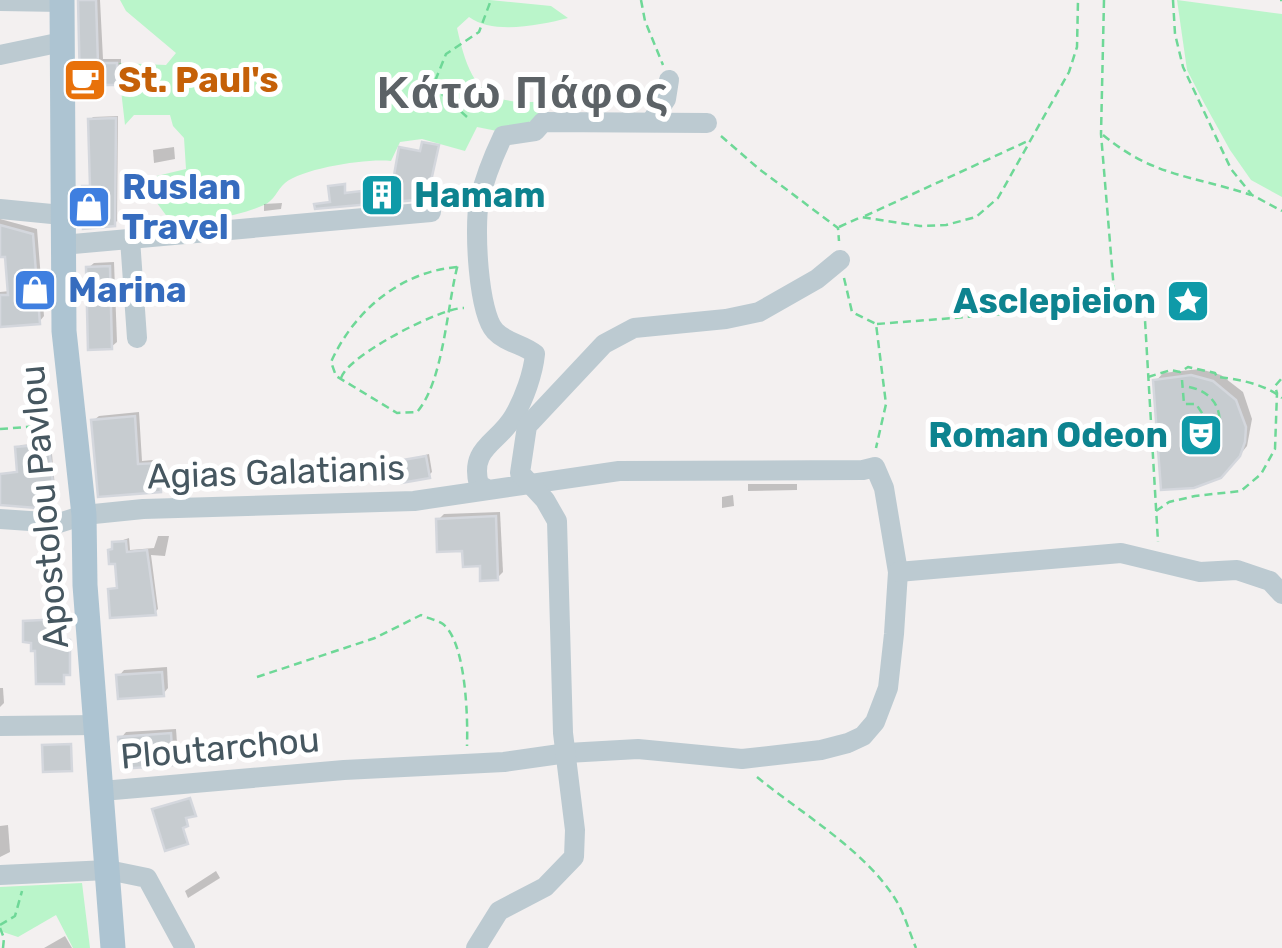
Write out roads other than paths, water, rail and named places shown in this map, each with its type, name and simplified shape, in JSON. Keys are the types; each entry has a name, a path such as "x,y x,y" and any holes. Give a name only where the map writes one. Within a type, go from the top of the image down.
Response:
{"main road":[{"name":"Apostolou Pavlou","path":"62,1 62,42 54,76 64,331 84,515 85,585 112,948"}],"street":[{"path":"0,1 62,1"},
{"path":"0,55 62,42"},
{"path":"651,122 666,99 669,80"},
{"path":"477,491 474,468 482,452 514,418 534,367 535,354 506,340 494,330 485,314 477,220 502,136 535,132 543,122 707,123"},
{"path":"0,209 62,215"},
{"path":"62,245 431,212"},
{"path":"130,238 136,338"},
{"path":"476,948 499,911 545,887 574,857 575,830 563,733 557,520 545,500 520,474 527,426 604,344 634,328 759,312 817,279 840,260"},
{"name":"Agias Galatianis","path":"0,519 58,523 84,515 143,508 414,501 619,472 875,467 884,488 898,572"},
{"path":"898,572 1121,553 1200,572 1238,570 1270,581 1282,594"},
{"name":"Ploutarchou","path":"102,791 344,770 504,762 567,752 638,749 742,759 821,750 864,736 874,722 888,688 898,572"},
{"path":"0,726 97,725"},
{"path":"0,875 108,870 147,878 185,948"}],"place":[{"name":"St. Paul's","path":"85,80"},
{"name":"Hamam","path":"382,195"},
{"name":"Ruslan Travel","path":"89,207"},
{"name":"Marina","path":"35,290"},
{"name":"Asclepieion","path":"1188,301"},
{"name":"Roman Odeon","path":"1201,435"}],"district":[{"name":"Κάτω Πάφος","path":"524,92"}]}
